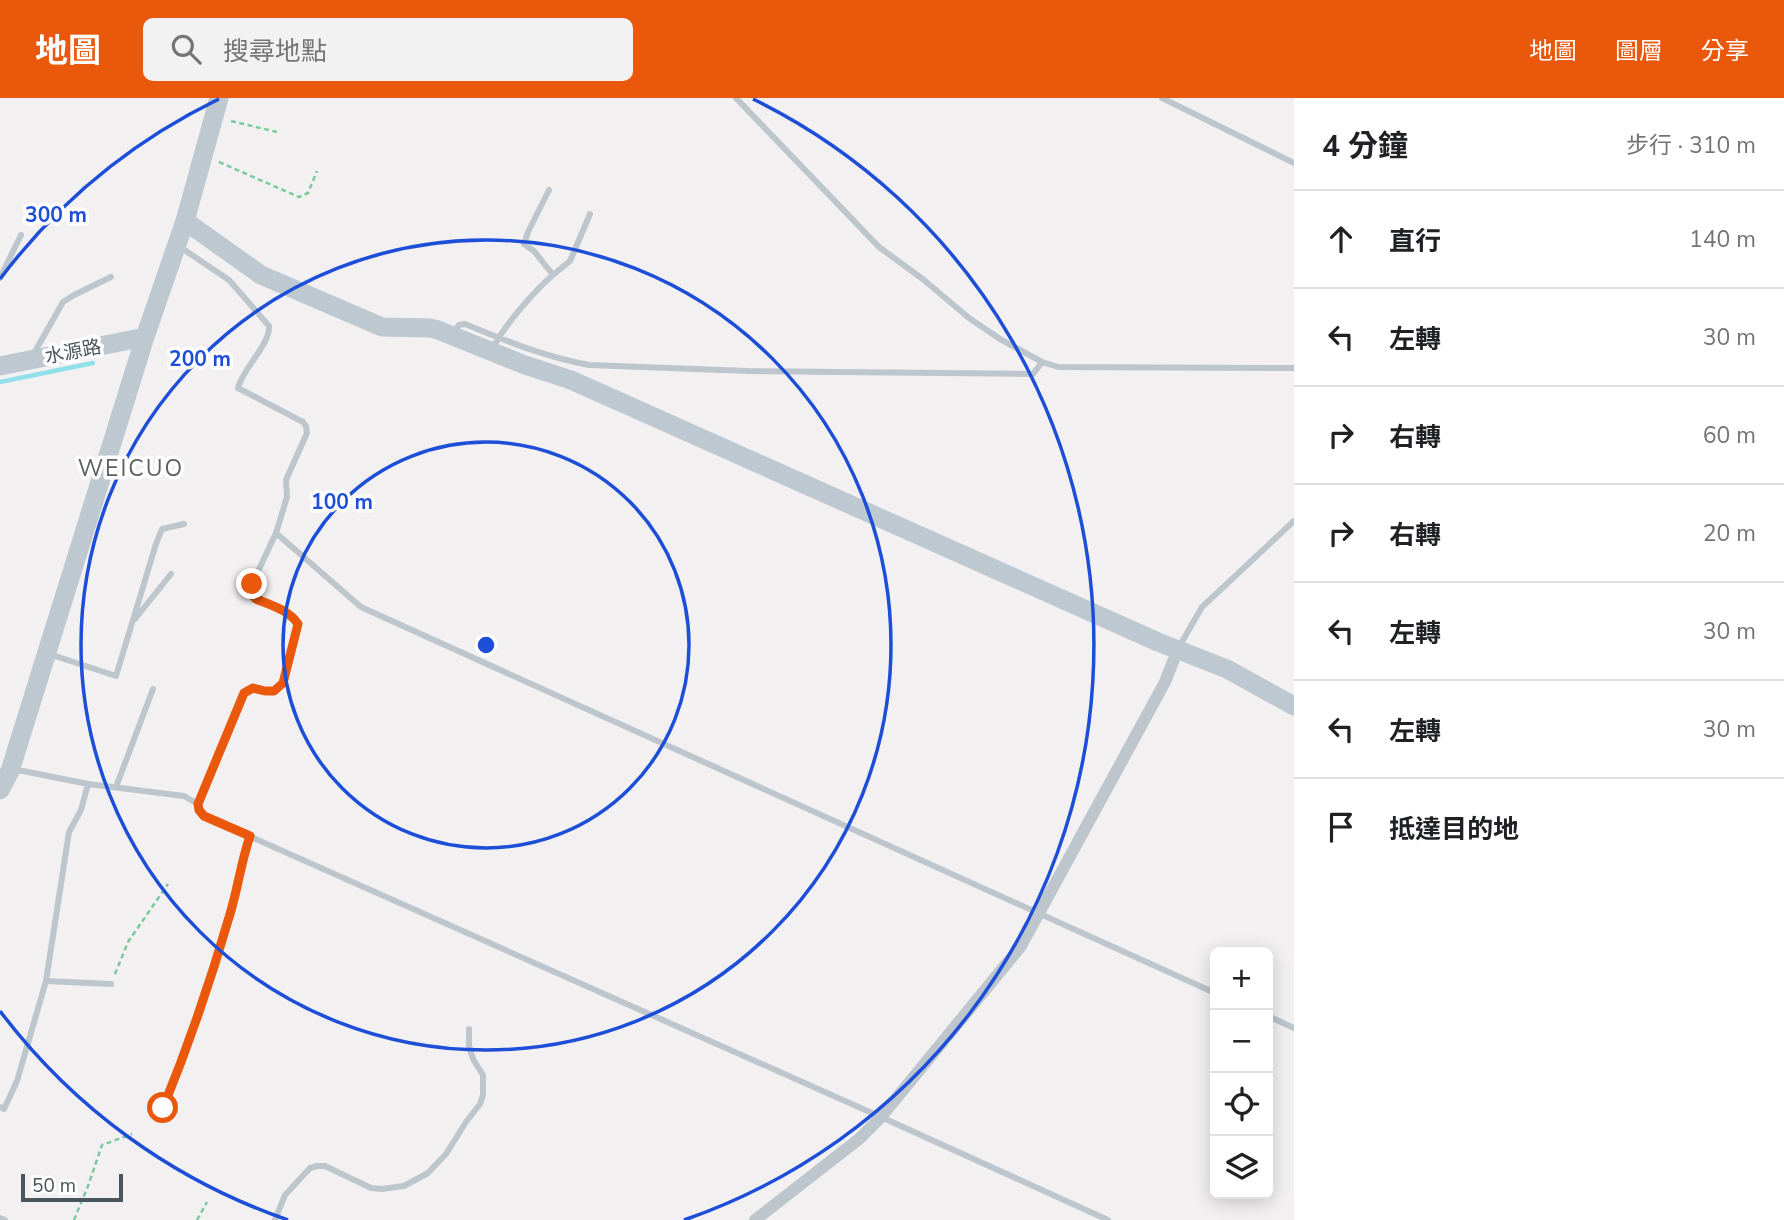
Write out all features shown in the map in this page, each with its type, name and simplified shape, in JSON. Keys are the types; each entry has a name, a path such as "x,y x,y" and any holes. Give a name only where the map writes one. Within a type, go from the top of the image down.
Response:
{"street":[{"path":"0,790 47,653 145,337 185,221 215,104"},
{"path":"185,221 261,275 382,327 430,328 494,345 1158,642 1227,669 1294,706"},
{"name":"水源路","path":"0,366 145,337"},
{"path":"755,1220 859,1139 881,1117 1021,946 1165,682 1178,649"}],"lane":[{"path":"736,98 879,247 924,279 969,318 1042,362 1058,367 1294,368"},
{"path":"1162,98 1294,163"},
{"path":"549,190 524,244 534,251 553,275"},
{"path":"494,345 543,283 570,261 590,214"},
{"path":"0,278 21,234"},
{"path":"177,246 229,280 269,326 269,335 241,378 238,388 303,422 307,433 286,480 287,497 251,589 256,599 294,617 298,624 283,683 274,691 253,688 244,693 198,804 204,816 1108,1220"},
{"path":"31,360 63,302 111,277"},
{"path":"494,345 515,345 566,361 589,365 749,371 1033,374 1042,362"},
{"path":"1178,649 1202,607 1294,521"},
{"path":"47,653 116,676 162,529 184,524"},
{"path":"275,533 361,607 1210,991"},
{"path":"132,624 171,574"},
{"path":"116,787 153,689"},
{"path":"5,770 184,796 198,804"},
{"path":"0,1107 4,1108 17,1081 46,982 69,832 81,810 88,784"},
{"path":"163,1108 207,991 250,836"},
{"path":"46,982 111,984"},
{"path":"1273,1018 1294,1028"},
{"path":"275,1220 285,1195 310,1168 325,1166 371,1188 382,1189 404,1186 428,1173 446,1154 480,1104 483,1095 483,1075 472,1059 469,1029"},
{"path":"0,1218 5,1220"}],"path":[{"path":"215,104 277,132"},
{"path":"203,156 299,197 308,193 317,171"},
{"path":"111,984 128,942 168,884"},
{"path":"74,1220 102,1145 132,1134"},
{"path":"197,1220 206,1202"}],"waterway":[{"path":"0,382 93,363"}],"district":[{"name":"WEICUO","path":"131,468"}],"route":[{"path":"163,1108 207,991 250,836 204,816 198,804 244,693 253,688 274,691 283,683 298,624 294,617 256,599 252,595 252,584"}]}
